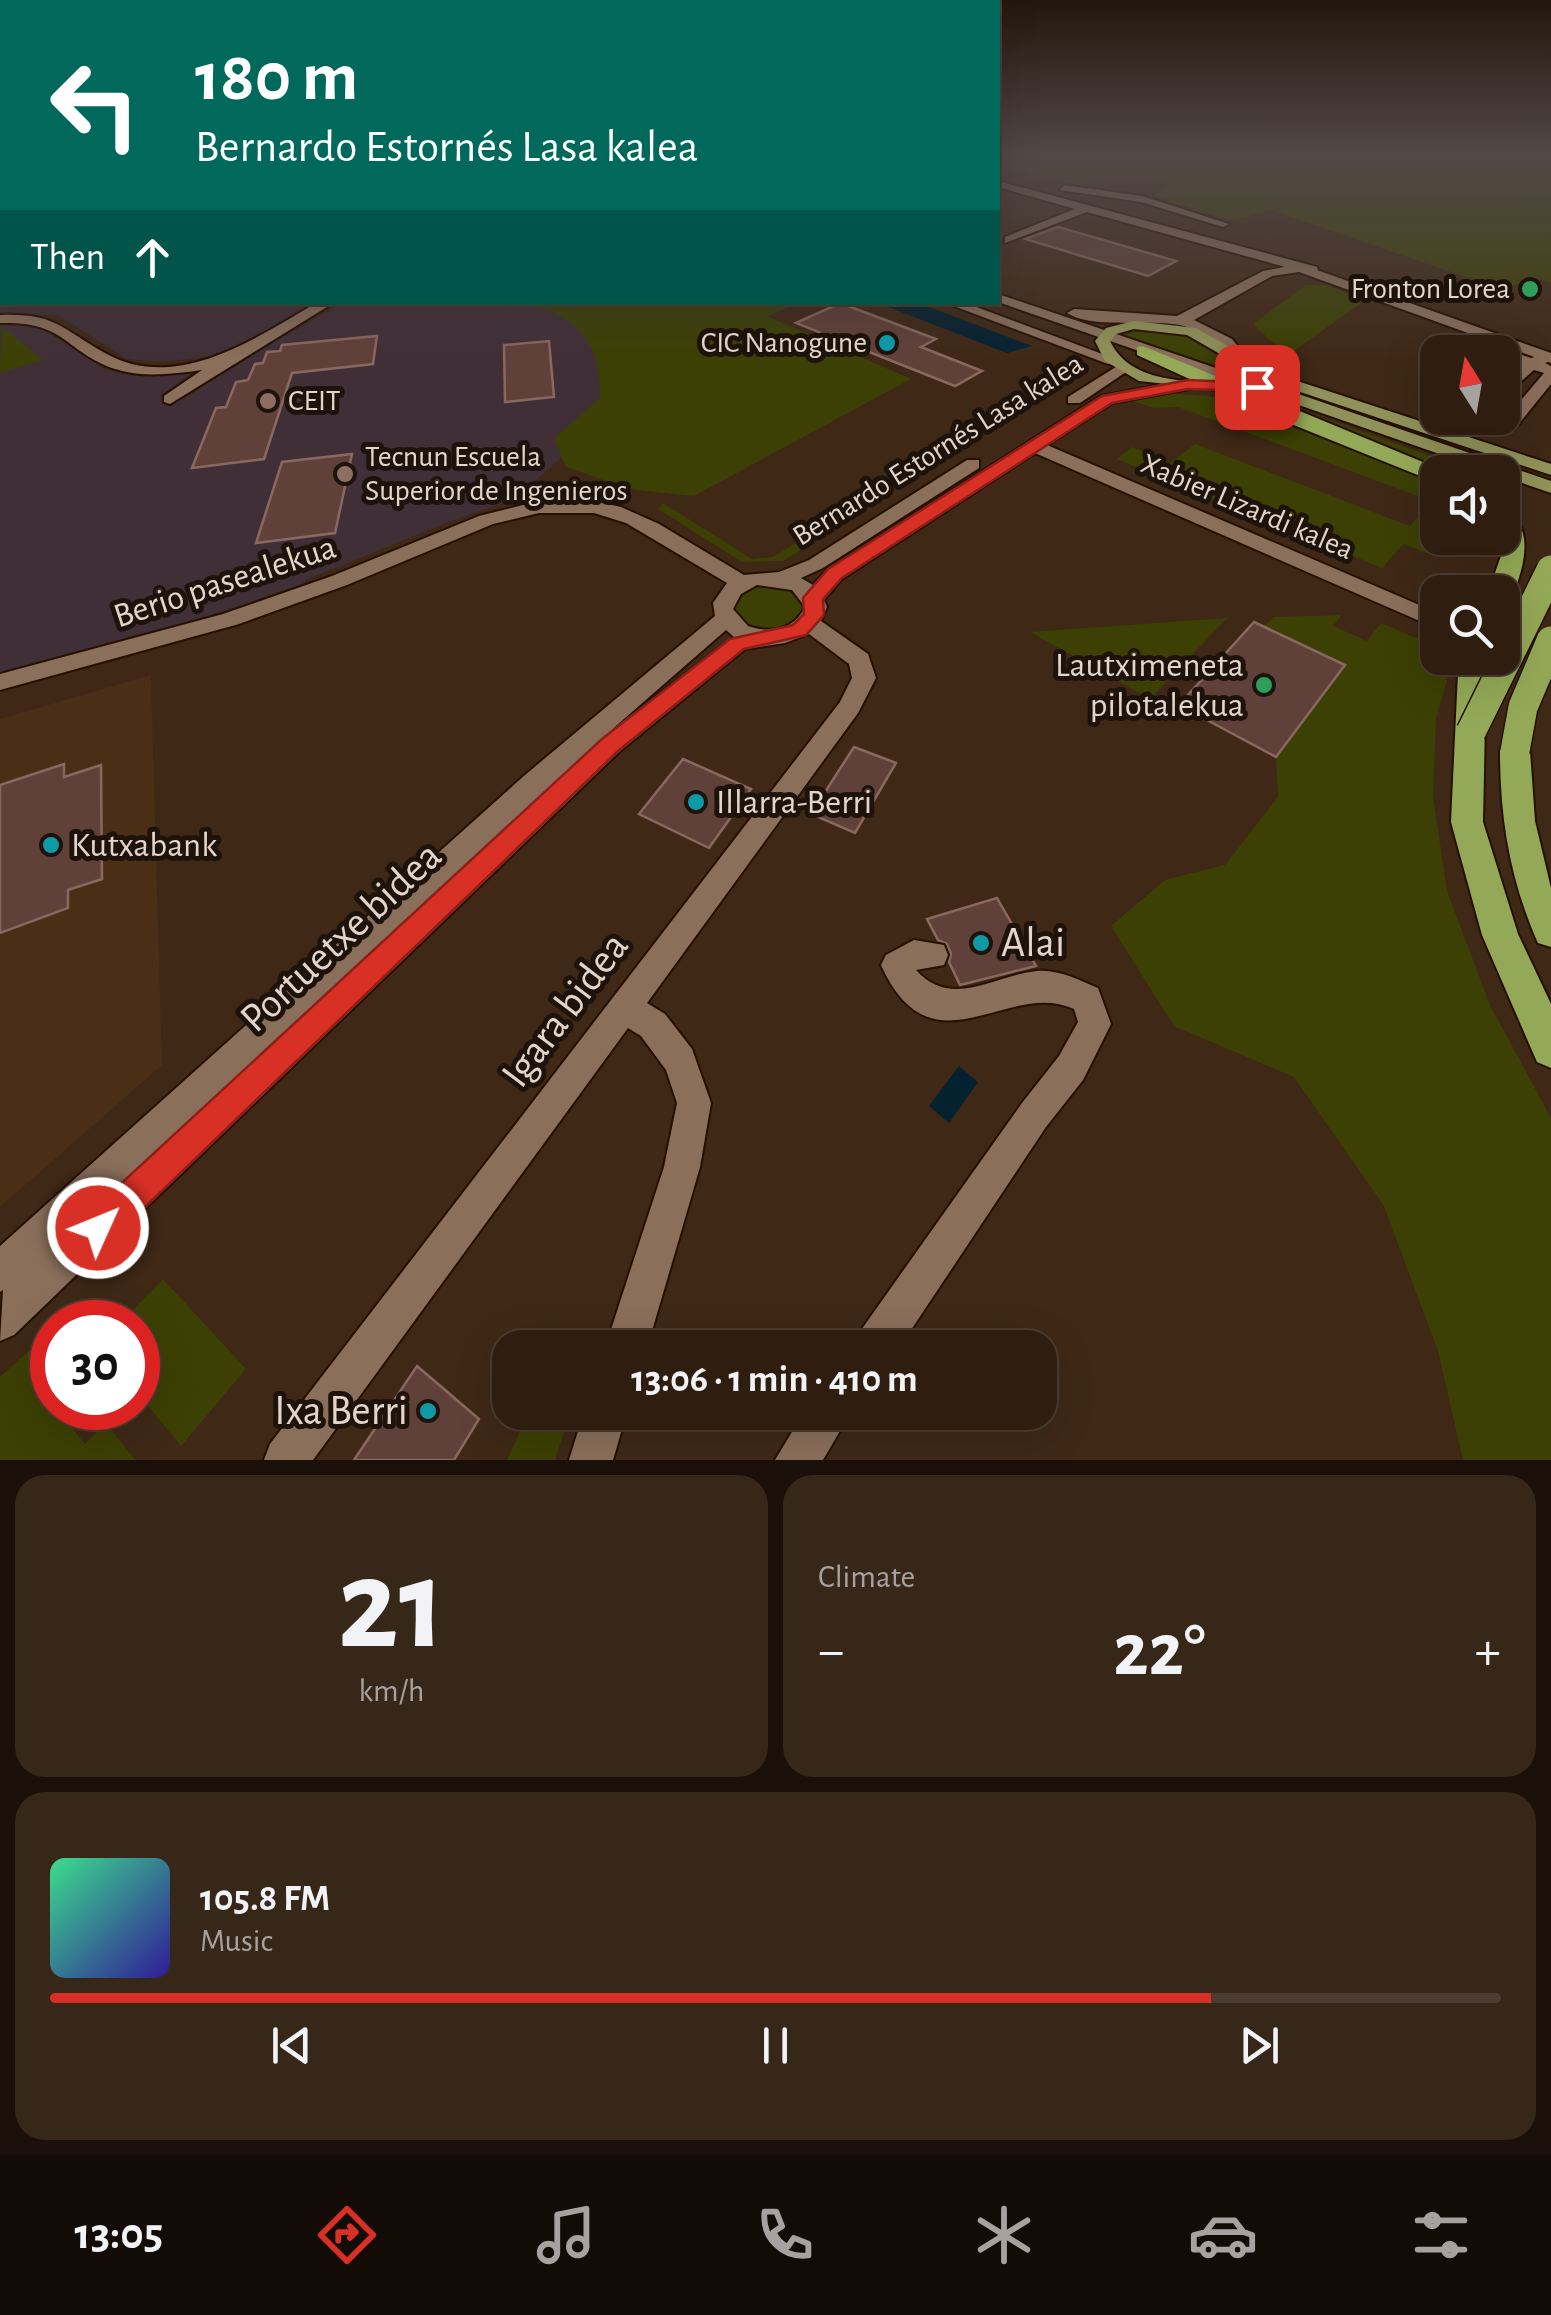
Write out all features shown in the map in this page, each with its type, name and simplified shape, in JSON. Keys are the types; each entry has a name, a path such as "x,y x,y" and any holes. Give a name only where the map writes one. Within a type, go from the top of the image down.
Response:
{"highway":[{"path":"1143,350 1210,383 1420,468"},
{"path":"1210,383 1274,410"},
{"path":"1470,732 1551,570"},
{"path":"1551,641 1523,706 1516,752 1515,811 1542,913 1551,932"},
{"path":"1472,675 1467,822 1500,936 1551,1048"}],"main road":[{"path":"1551,469 1287,383 1202,335 1166,326 1126,327 1105,336 1103,349 1119,364 1151,378 1257,387 1551,486"},
{"path":"1210,383 1241,371 1241,360"}],"street":[{"path":"1009,240 1050,223"},
{"path":"1144,223 1303,267 1546,365"},
{"path":"1250,251 1268,272"},
{"path":"1178,320 1206,312 1268,272 1303,267"},
{"path":"1253,300 1303,267"},
{"path":"1286,278 1336,279"},
{"path":"1000,291 1095,317 1178,320 1222,328 1241,360"},
{"path":"1000,299 1143,350"},
{"path":"170,399 224,362 324,305"},
{"path":"958,305 1119,364"},
{"path":"972,310 1035,318 1105,336"},
{"path":"0,319 54,323 108,360 135,368 224,362"},
{"path":"1060,344 1092,370 1096,378 1094,388"},
{"path":"1520,357 1546,365"},
{"name":"Bernardo Estornés Lasa kalea","path":"780,579 816,564 1094,388 1119,364"},
{"path":"1520,382 1546,365"},
{"path":"1520,407 1546,365"},
{"name":"Bernardo Estornés Lasa kalea","path":"813,598 835,574 1113,397 1210,383"},
{"name":"Xabier Lizardi kalea","path":"1032,446 1420,614"},
{"name":"Berio pasealekua","path":"0,682 246,614 338,581 478,522 527,508 578,505 623,514 742,584"},
{"path":"780,579 795,582 813,598 816,607 809,623 786,636 757,637 743,633 725,619 724,599 742,584 780,579"},
{"name":"Portuetxe bidea","path":"0,1272 534,782 725,619"},
{"name":"Igara bidea","path":"286,1460 849,707 864,678 860,660 809,623"},
{"name":"Portuetxe bidea","path":"0,1321 610,745 737,644 757,637"},
{"path":"1520,657 1551,670"},
{"path":"887,1330 1071,1068 1095,1024 1087,999 1056,986 1031,986 968,1005 940,1004 920,996 903,983 897,965 914,954 933,955"},
{"path":"624,1007 653,1025 680,1061 694,1104 682,1166 632,1330"},
{"path":"591,1460 600,1430"},
{"path":"797,1460 818,1430"}],"shaded area":[{"path":"1308,223 1551,223 1551,283 1536,278 1501,289"},
{"path":"1306,285 1326,285 1365,300 1287,356 1253,324"},
{"path":"0,305 312,305 223,355 162,362 126,359 58,315 0,314"},
{"name":"Tecnun Escuela Superior de Ingenieros","path":"339,305 793,305 600,398 575,445 515,499 224,611 126,642 0,673 0,323 40,327 106,370 136,374 194,371 159,397 180,400 208,379"},
{"path":"530,305 792,305 767,316 911,379 694,496 627,489 565,466 554,438 600,398 599,378 596,360 582,333"},
{"path":"2,327 43,360 0,373"},
{"path":"1144,329 1190,337 1235,368 1232,372 1121,335"},
{"path":"1165,393 1210,396 1287,421 1256,394 1428,455 1420,455 1420,497 1178,407 1153,408 1130,400"},
{"path":"1195,444 1410,526 1420,515 1420,550 1403,544 1382,568 1117,459 1132,447 1170,463"},
{"path":"885,490 892,494 783,561 742,562 658,509 663,503 752,559 773,557"},
{"path":"762,585 783,587 798,597 802,610 792,623 771,629 748,625 735,613 737,598"},
{"path":"1342,615 1333,626 1367,641 1381,623 1420,640 1420,675 1448,675 1436,719 1433,796 1447,891 1490,1005 1551,1118 1551,1460 1463,1460 1438,1351 1384,1206 1294,1077 1174,1026 1111,926 1165,880 1225,865 1278,797 1276,757 1345,665 1264,627 1274,617"},
{"path":"1227,618 1150,699 1030,632"},
{"path":"151,675 162,1065 0,1207 0,719"},
{"path":"163,1279 246,1369 181,1446 160,1421 160,1300 142,1300"},
{"path":"30,1350 30,1430 74,1430 85,1444 99,1430 111,1430 135,1460 0,1460 0,1377"},
{"path":"521,1430 565,1430 555,1460 507,1460"}],"water":[{"path":"883,305 924,305 1032,346 1007,353"},
{"path":"959,1066 978,1082 949,1123 929,1106"}],"building":[{"path":"1058,227 1176,261 1148,276 1025,239"},
{"name":"CIC Nanogune","path":"836,305 845,305 936,339 921,347 982,371 955,386 796,323"},
{"name":"CEIT","path":"377,336 373,364 292,373 264,459 192,468 216,408 226,407 236,382 248,380 255,364 263,363 267,352 280,351 282,345"},
{"path":"549,341 554,397 505,402 504,345"},
{"name":"CEIT","path":"352,454 335,533 256,543 282,462"},
{"name":"Lautximeneta pilotalekua","path":"1254,622 1345,665 1276,757 1179,705"},
{"path":"854,747 896,763 855,833 811,814"},
{"name":"Illarra-Berri","path":"683,759 751,789 709,848 639,814"},
{"name":"Kutxabank","path":"64,764 64,777 101,765 102,879 68,890 68,908 0,933 0,785"},
{"name":"Alai","path":"997,898 1036,966 960,985 949,962 947,944 938,940 927,919"},
{"name":"Ixa Berri","path":"417,1366 479,1419 454,1460 354,1460"}],"place":[{"name":"Fronton Lorea","path":"1530,289"},
{"name":"CIC Nanogune","path":"887,343"},
{"name":"CEIT","path":"268,401"},
{"name":"Tecnun Escuela Superior de Ingenieros","path":"345,474"},
{"name":"Lautximeneta pilotalekua","path":"1264,685"},
{"name":"Illarra-Berri","path":"696,802"},
{"name":"Kutxabank","path":"51,845"},
{"name":"Alai","path":"981,943"},
{"name":"Ixa Berri","path":"428,1411"}],"route":[{"path":"98,1228 610,745 737,644 799,630 814,615 813,598 835,574 1108,399 1188,385 1257,387"}]}
